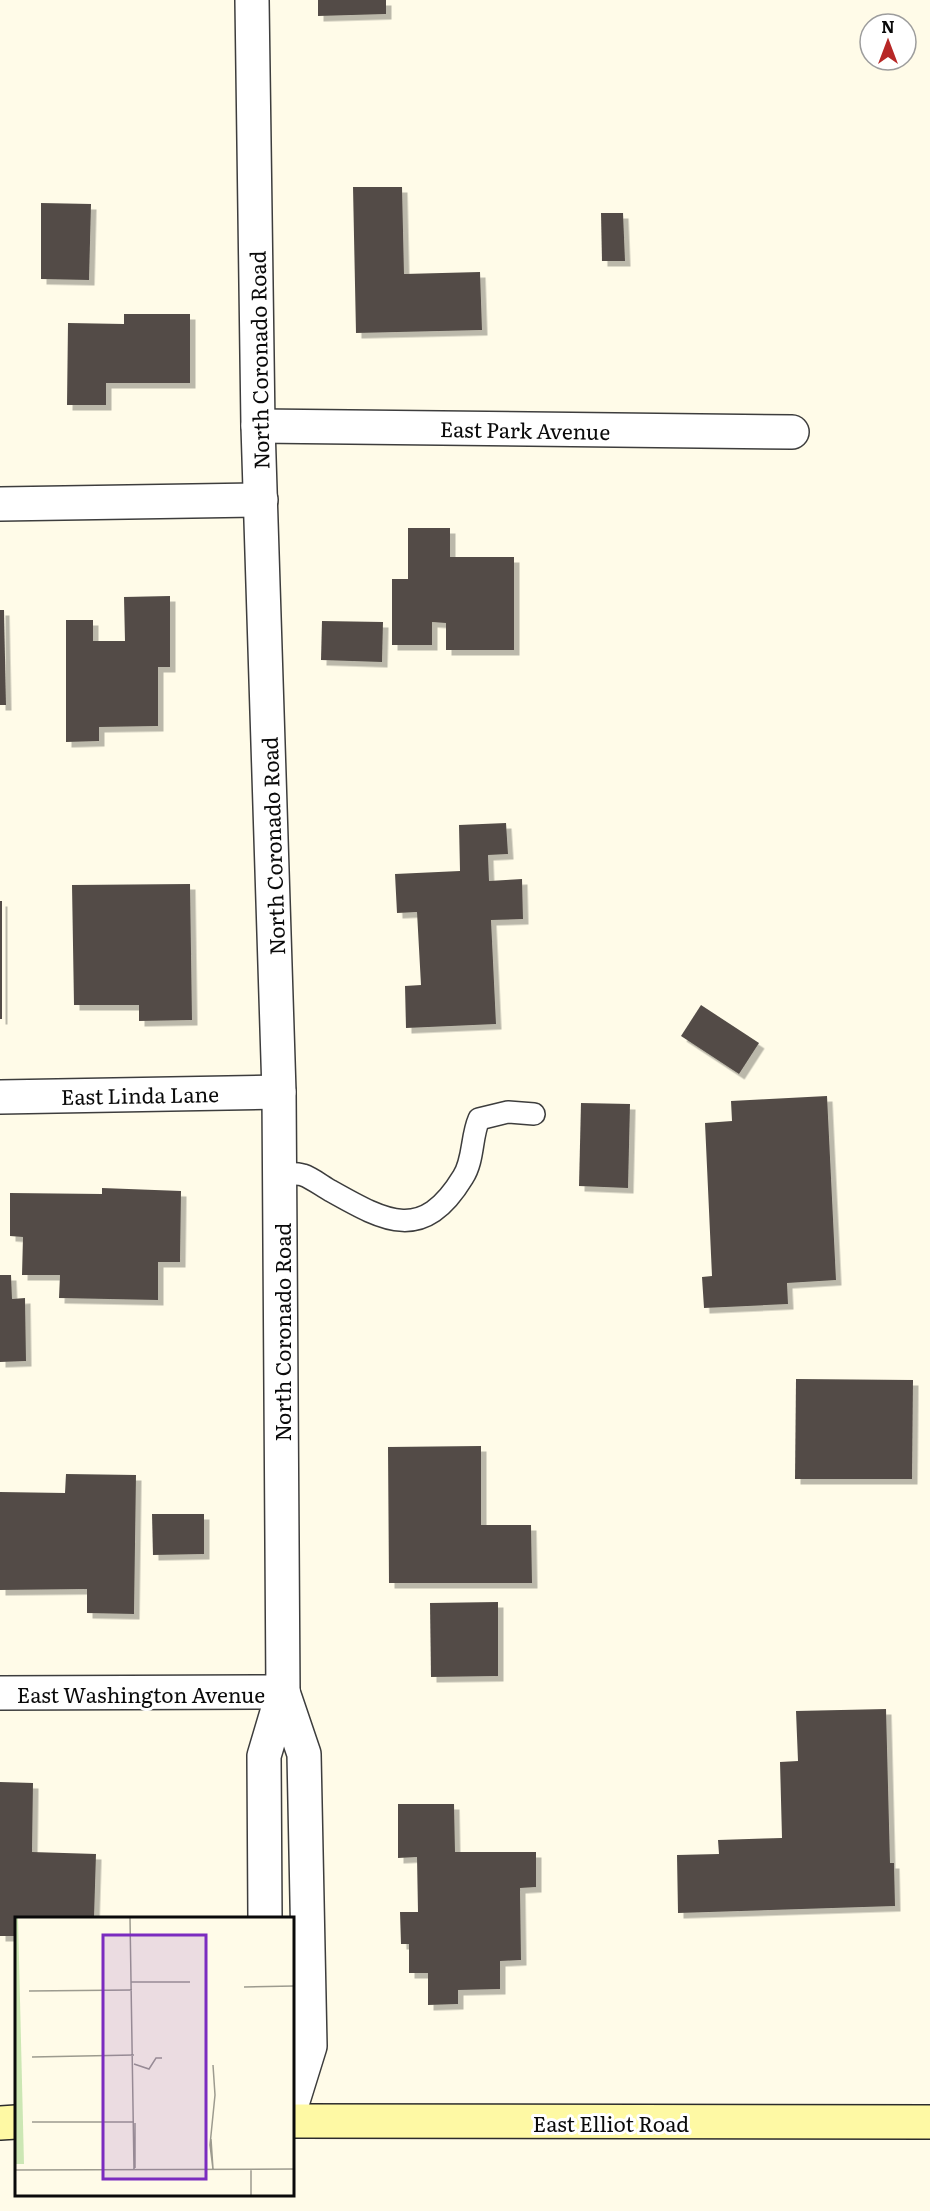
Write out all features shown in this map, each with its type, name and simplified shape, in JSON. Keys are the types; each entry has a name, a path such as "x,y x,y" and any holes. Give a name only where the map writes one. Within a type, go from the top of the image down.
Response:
{"main road":[{"name":"East Elliot Road","path":"294,2121 930,2122"}],"street":[{"name":"North Coronado Road","path":"252,0 258,426 280,1173 283,1692 264,1756 265,1917"},
{"name":"East Park Avenue","path":"258,426 792,432"},
{"path":"0,504 261,500"},
{"name":"East Linda Lane","path":"0,1097 279,1092"},
{"name":"North Coronado Road","path":"283,1692 304,1754 310,2046 294,2098"},
{"name":"East Washington Avenue","path":"0,1693 283,1692"}],"lane":[{"path":"280,1173 303,1175 362,1209 394,1222 422,1218 439,1207 463,1178 468,1167 479,1119 508,1112 534,1114"}],"building":[{"path":"318,0 386,0 386,14 318,16"},
{"path":"353,187 402,187 404,274 480,272 482,330 356,333"},
{"path":"41,203 91,204 89,280 41,279"},
{"path":"601,213 623,213 625,261 602,261"},
{"path":"124,314 190,314 190,383 106,383 106,405 67,405 68,323 124,324"},
{"path":"408,528 450,528 450,557 514,557 514,650 446,650 446,623 432,622 432,645 392,645 392,579 408,579"},
{"path":"170,596 170,667 158,667 158,726 99,727 99,741 66,742 66,620 93,620 93,641 125,641 124,597"},
{"path":"0,610 4,610 6,705 0,705"},
{"path":"322,621 383,622 382,662 321,660"},
{"path":"506,823 508,854 488,855 489,881 522,879 523,919 491,920 496,1024 406,1028 405,986 421,985 417,912 397,913 395,874 460,871 459,825"},
{"path":"190,884 192,1020 139,1021 139,1005 74,1005 72,885"},
{"path":"0,901 2,901 2,1019 0,1019"},
{"path":"701,1005 759,1043 739,1074 681,1036"},
{"path":"827,1096 836,1280 787,1283 788,1304 704,1308 702,1277 712,1276 705,1123 732,1121 731,1101"},
{"path":"581,1103 630,1104 628,1188 579,1186"},
{"path":"102,1188 181,1191 180,1262 158,1262 158,1300 59,1298 60,1275 22,1275 23,1237 10,1236 10,1193 102,1194"},
{"path":"0,1275 11,1275 12,1299 25,1298 26,1361 0,1362"},
{"path":"796,1379 913,1380 912,1479 795,1479"},
{"path":"481,1446 481,1525 531,1525 532,1583 389,1583 388,1447"},
{"path":"66,1474 136,1475 134,1614 87,1613 87,1589 0,1590 0,1492 65,1493"},
{"path":"152,1514 204,1514 204,1554 153,1555"},
{"path":"498,1602 498,1676 431,1677 430,1603"},
{"path":"886,1709 890,1863 894,1863 895,1906 678,1913 677,1855 719,1854 718,1840 782,1838 780,1762 798,1761 796,1711"},
{"path":"0,1782 33,1783 32,1852 96,1854 94,1917 15,1917 15,1936 0,1936"},
{"path":"398,1804 454,1804 455,1852 536,1852 536,1887 520,1888 521,1960 500,1961 500,1989 458,1990 458,2004 428,2005 428,1973 409,1973 409,1944 401,1944 400,1912 418,1912 417,1857 398,1858"}]}
